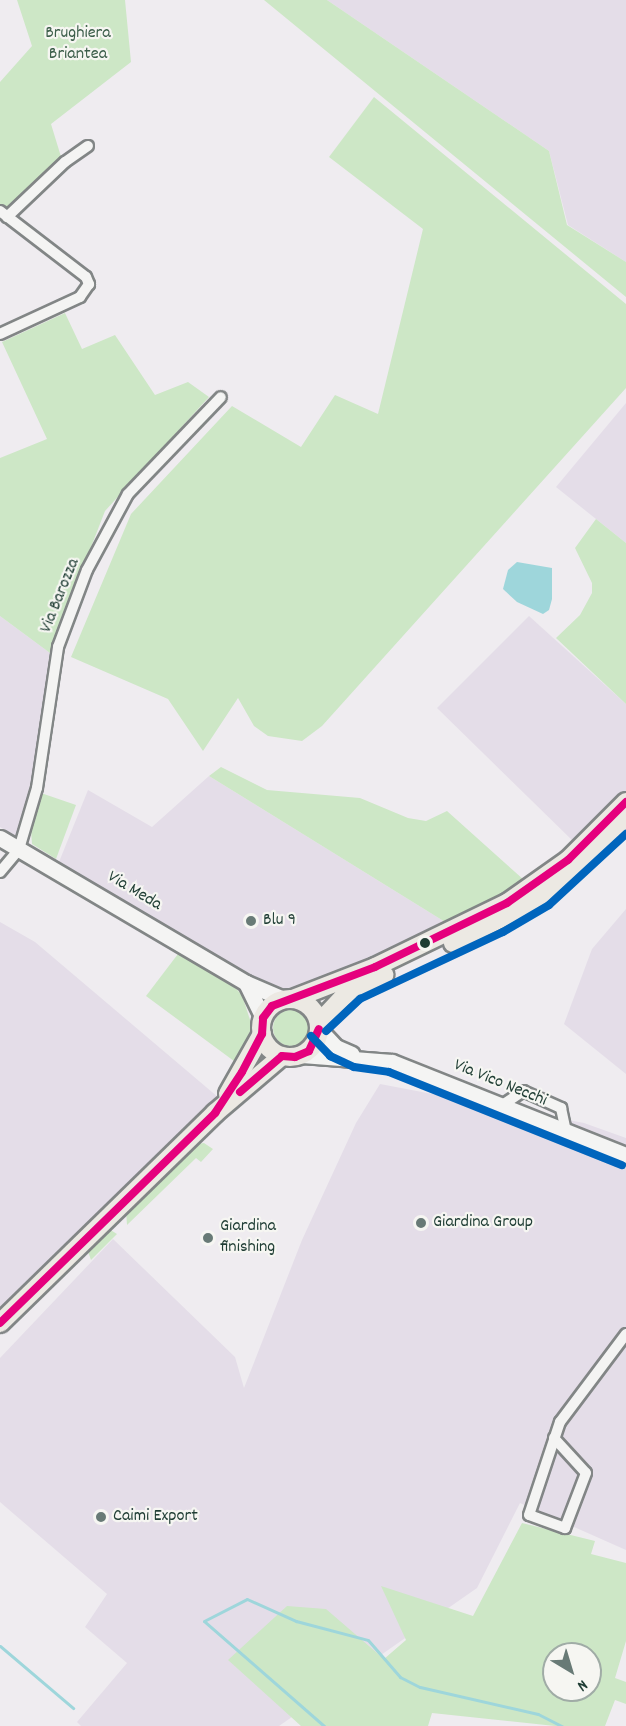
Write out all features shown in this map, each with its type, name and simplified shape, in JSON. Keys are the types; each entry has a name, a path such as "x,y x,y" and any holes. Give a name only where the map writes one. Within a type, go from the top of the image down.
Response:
{"main road":[{"path":"215,1113 272,1006 375,967 507,903 568,860 626,802"},
{"path":"263,1026 271,1050 282,1056 302,1055 313,1046 319,1026 333,1005 354,990 499,922 544,896 626,820"},
{"path":"289,999 310,1007 319,1026"},
{"path":"0,1323 215,1113 282,1056"}],"street":[{"path":"0,334 80,297 88,290 86,277 4,214 65,162 88,146"},
{"name":"Via Barozza","path":"19,849 37,788 58,647 87,570 128,494 221,398"},
{"name":"Via Meda","path":"0,838 246,983 289,999"},
{"path":"0,872 19,849"},
{"path":"246,983 263,1026"},
{"name":"Via Vico Necchi","path":"319,1026 336,1047 358,1057"},
{"name":"Via Vico Necchi","path":"302,1055 358,1057 392,1062 626,1155"},
{"path":"501,1106 524,1091 561,1108 566,1132"},
{"path":"554,1438 586,1473 565,1528 529,1515 554,1438 560,1422 626,1334"}],"shaded area":[{"path":"327,0 626,0 626,262 568,225 549,151"},
{"path":"626,403 626,543 556,487"},
{"path":"0,616 50,653 42,730 19,838 0,827"},
{"path":"529,616 626,704 626,792 575,843 437,708"},
{"path":"209,776 450,925 290,995 257,983 59,862 88,790 152,827"},
{"path":"626,909 626,1074 564,1024 592,949"},
{"path":"0,922 35,942 219,1098 0,1312"},
{"path":"380,1084 584,1123 626,1138 626,1550 520,1503 477,1588 279,1726 81,1726 77,1722 127,1663 85,1627 107,1594 0,1502 0,1358 113,1239 235,1357 244,1388 302,1240 356,1123"}],"green space":[{"name":"Brughiera Briantea","path":"17,0 125,0 131,62 51,124 62,160 8,211 0,204 0,82 32,46"},
{"path":"264,0 327,0 549,151 567,225 626,262 626,297"},
{"path":"374,97 626,304 626,388 322,726 302,741 268,736 254,726 238,698 203,751 168,699 71,657 131,514 232,406 301,447 335,395 378,414 423,229 329,157"},
{"path":"65,313 82,349 115,335 155,395 188,382 209,397 105,511 50,653 0,616 0,458 47,439 2,342"},
{"path":"596,519 626,543 626,704 556,638 580,615 592,593 592,583 575,548"},
{"path":"221,767 267,790 360,798 408,818 426,821 447,811 524,880 450,925 209,776"},
{"path":"41,793 76,805 56,859 32,844 31,830"},
{"path":"181,950 227,979 242,995 252,1026 238,1064 146,996"},
{"path":"291,1010 304,1015 309,1028 304,1041 291,1046 278,1041 273,1028 278,1015"},
{"path":"204,1143 213,1149 201,1162 196,1158 127,1225 126,1210 191,1145"},
{"path":"109,1229 117,1234 91,1260 87,1249"},
{"path":"522,1523 595,1541 591,1554 626,1563 626,1641 615,1678 626,1682 626,1704 615,1700 605,1726 555,1726 432,1713 428,1726 301,1726 228,1660 287,1606 326,1609 384,1659 406,1640 381,1586 473,1616"}],"water":[{"path":"517,562 552,568 552,599 549,610 543,614 517,602 503,589 508,570"}],"waterway":[{"path":"324,1726 204,1621 247,1599 296,1621 368,1640 400,1677 420,1687 538,1714 562,1726"},
{"path":"0,1646 73,1708"}],"transit line":[{"path":"0,1323 215,1113 242,1072 262,1034 263,1018 272,1006 375,967 507,903 568,860 626,802"},
{"path":"326,1031 360,999 503,932 549,905 626,834"},
{"path":"240,1092 282,1056 295,1057 309,1051 319,1029"},
{"path":"311,1036 330,1056 354,1067 389,1072 622,1165"}],"place":[{"name":"Blu 9","path":"251,921"},
{"name":"Giardina Group","path":"421,1223"},
{"name":"Giardina finishing","path":"208,1238"},
{"name":"Caimi Export","path":"101,1517"}]}
